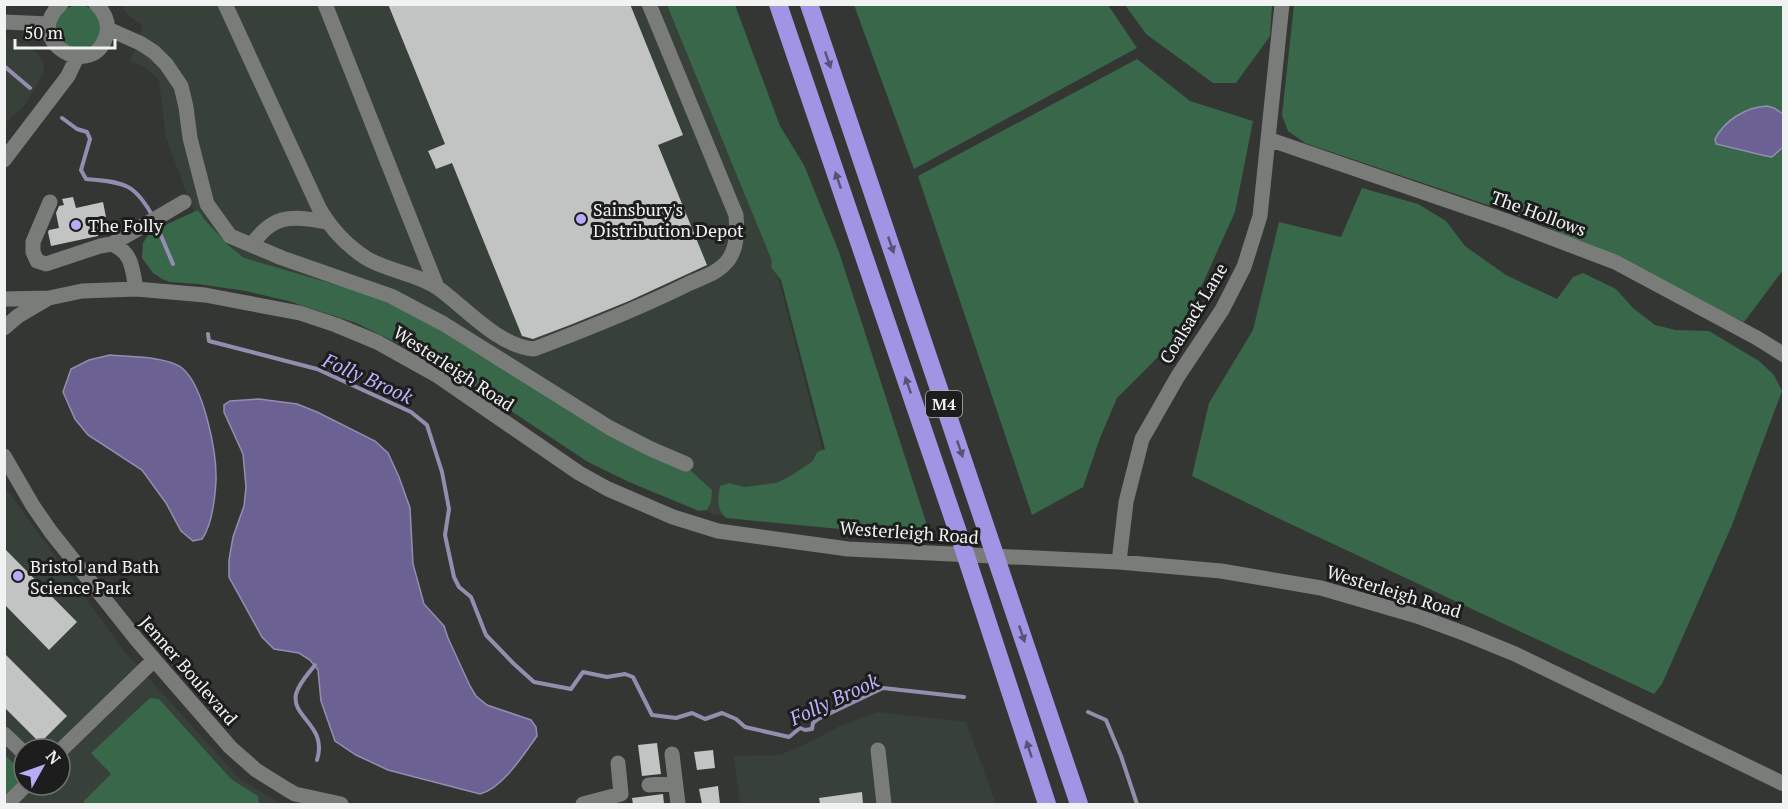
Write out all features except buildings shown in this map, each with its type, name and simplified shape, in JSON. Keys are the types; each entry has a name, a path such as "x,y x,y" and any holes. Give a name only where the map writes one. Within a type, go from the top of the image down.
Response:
{"highway":[{"name":"M4","path":"778,4 962,544 1047,804"},
{"name":"M4","path":"809,4 1079,804"}],"street":[{"path":"61,4 49,24 52,40 61,51 77,57 85,56 100,48 105,39 108,29 106,18 96,4"},
{"path":"225,4 309,189 327,222 340,238 367,258 416,276 437,287 474,318 503,338 523,348 534,349 660,298 718,269 728,259 735,246 738,233 736,215 649,4"},
{"path":"325,4 437,287"},
{"name":"Coalsack Lane","path":"1119,562 1126,502 1142,439 1178,376 1222,310 1244,267 1260,216 1282,4"},
{"path":"4,22 49,24"},
{"path":"108,29 154,52 166,64 181,86 190,138 207,204 230,236 282,258 391,296 444,324 610,428 686,464"},
{"path":"4,160 68,76 77,57"},
{"name":"The Hollows","path":"1268,139 1507,221 1615,262 1757,338 1784,355"},
{"path":"50,202 33,242 33,252 37,261 46,264 112,244 183,202"},
{"path":"251,245 276,222 298,219 327,222"},
{"path":"112,244 123,249 130,260 136,289"},
{"name":"Westerleigh Road","path":"4,299 49,298 82,291 136,289 205,295 300,313 377,342 438,376 579,473 608,489 673,517 718,531 848,549 1119,562 1221,571 1321,588 1417,616 1515,654 1784,784"},
{"name":"Westerleigh Road","path":"4,328 18,316 49,298"},
{"name":"Jenner Boulevard","path":"4,456 51,532 154,660 230,747 256,770 295,794 340,804"},
{"path":"72,739 154,660"},
{"path":"878,750 884,804"},
{"path":"672,754 678,804"},
{"path":"584,804 621,794 618,763"},
{"path":"649,785 675,783"}],"shaded area":[{"path":"120,5 667,5 776,269 839,514 715,515 356,307 246,285 202,234 166,138 159,80 145,67 130,61 143,26 129,16"},
{"path":"5,38 28,45 39,55 44,66 43,75 23,107 5,123"},
{"path":"1767,106 1783,114 1783,147 1772,157 1716,144 1715,139 1719,132 1730,120 1751,109"},
{"path":"110,355 148,358 175,364 190,377 197,389 208,421 216,469 216,488 212,511 202,539 193,541 181,531 166,503 142,470 88,435 75,419 63,392 71,369 89,360"},
{"path":"259,399 297,404 317,412 375,441 388,453 410,508 413,564 424,604 444,626 476,696 487,705 531,720 536,727 537,736 519,761 488,791 480,794 388,770 356,755 335,741 321,701 318,670 310,660 299,653 274,649 262,637 229,577 233,537 244,506 246,487 243,454 224,412 224,405 230,401"},
{"path":"4,486 124,651 240,779 281,804 5,804"},
{"path":"877,712 966,722 996,804 740,804 734,756 780,755 838,727"}],"green space":[{"path":"79,5 94,12 101,27 94,42 79,49 64,42 57,27 64,12"},
{"path":"667,5 735,5 780,126 804,165 839,252 926,522 921,531 901,535 726,518 719,507 720,486 729,483 744,487 776,483 813,461 817,452 825,449 781,280 771,267 772,261"},
{"path":"854,5 1108,5 1137,48 914,169"},
{"path":"1125,5 1272,5 1270,36 1236,83 1213,83 1146,34"},
{"path":"1294,5 1783,5 1783,270 1744,322 1532,220 1305,143 1288,131 1282,115"},
{"path":"1137,59 1190,101 1253,121 1235,212 1203,283 1170,345 1117,398 1083,487 1032,515 918,176"},
{"path":"1362,188 1418,204 1446,221 1465,246 1506,275 1557,299 1573,277 1583,273 1616,289 1633,308 1655,325 1676,330 1709,331 1759,361 1774,375 1782,391 1732,525 1662,684 1654,694 1192,476 1209,403 1253,330 1279,222 1341,237"},
{"path":"198,210 228,245 244,258 354,290 402,308 660,457 690,470 712,490 711,502 707,510 699,511 588,462 440,364 356,323 288,301 246,291 170,282 162,279 153,273 142,258 143,243 150,232"},
{"path":"150,698 159,699 231,779 258,796 259,804 85,804 83,802 111,774 91,753"},
{"path":"5,755 12,762 12,789 5,796"}],"waterway":[{"name":"Folly Brook","path":"4,66 30,88"},
{"name":"Folly Brook","path":"62,118 77,129 87,132 90,139 81,170 86,179 113,182 132,189 146,204 153,217"},
{"name":"Folly Brook","path":"156,224 173,264"},
{"name":"Folly Brook","path":"208,334 209,341 317,369 411,412 427,425 442,472 449,509 445,535 454,577 459,587 471,597 486,635 534,682 571,689 583,672 607,677 625,674 633,677 652,715 676,718 692,713 705,719 722,713 736,719 745,727 789,737 800,728 812,729 813,723 818,719 883,688 964,697"},
{"path":"315,665 299,686 296,702 318,738 317,760"},
{"name":"Folly Brook","path":"1088,712 1106,720 1137,804"}],"place":[{"name":"Sainsbury's Distribution Depot","path":"581,219"},
{"name":"The Folly","path":"76,225"},
{"name":"Bristol and Bath Science Park","path":"18,576"}]}
